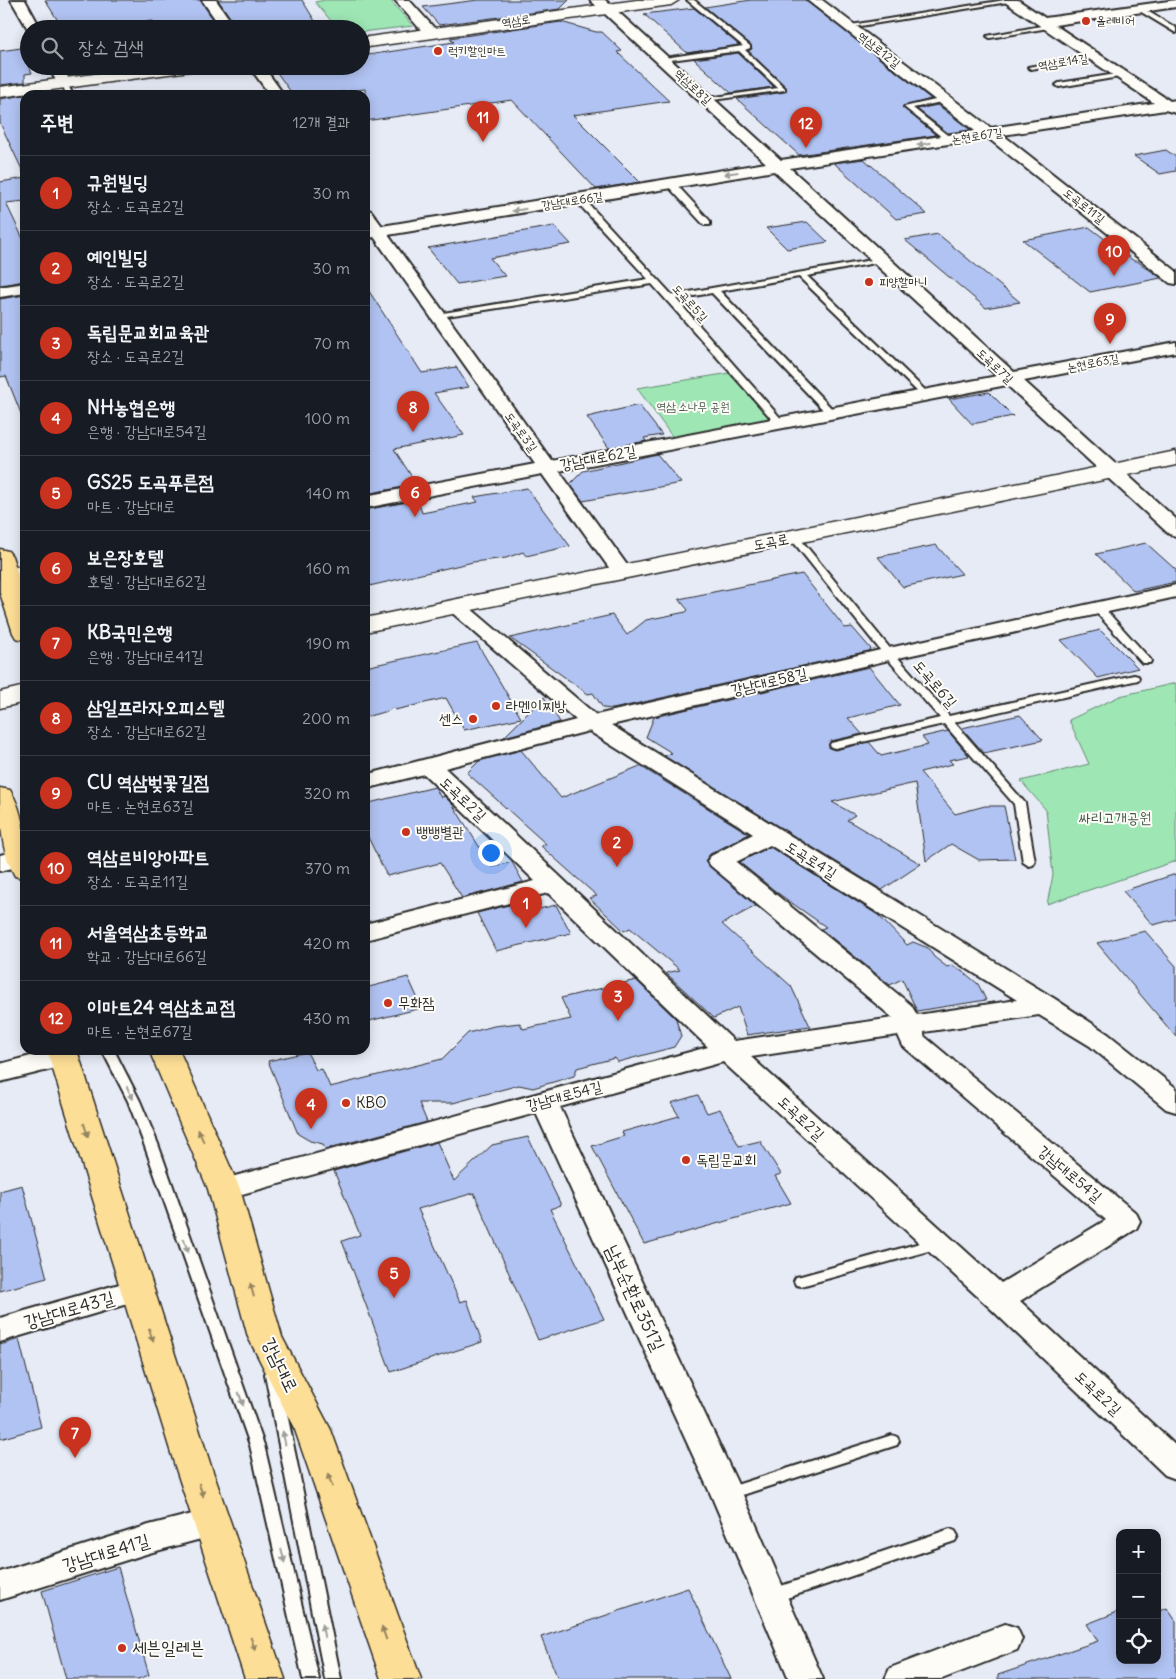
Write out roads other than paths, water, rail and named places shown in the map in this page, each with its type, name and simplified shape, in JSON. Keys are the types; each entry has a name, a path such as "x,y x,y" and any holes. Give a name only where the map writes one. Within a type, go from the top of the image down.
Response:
{"main road":[{"name":"역삼로","path":"370,42 602,4 671,0"},
{"path":"45,90 67,89 142,75"},
{"path":"0,92 20,91"},
{"name":"도곡로","path":"370,624 1176,458"},
{"path":"8,570 20,618"},
{"path":"0,700 20,695"},
{"path":"0,796 16,864"},
{"path":"63,1055 212,1523 264,1679"},
{"name":"강남대로","path":"166,1055 224,1189 265,1338 313,1430 400,1679"}],"street":[{"path":"18,0 29,20"},
{"path":"209,0 223,20"},
{"path":"402,0 431,33"},
{"name":"역삼로12길","path":"814,0 991,134"},
{"name":"역삼로14길","path":"1010,1 1173,107"},
{"path":"1048,24 1176,3"},
{"name":"역삼로8길","path":"602,4 779,166"},
{"path":"59,75 67,89"},
{"path":"263,75 274,90"},
{"name":"논현로67길","path":"779,166 1173,107"},
{"name":"도곡로11길","path":"991,134 1176,279"},
{"name":"강남대로66길","path":"372,233 580,200 671,184 678,181 779,166"},
{"name":"도곡로7길","path":"779,166 1176,530"},
{"name":"도곡로3길","path":"372,233 437,316 622,572"},
{"path":"0,292 20,289"},
{"name":"논현로63길","path":"1010,379 1176,348"},
{"name":"강남대로62길","path":"370,501 1010,379"},
{"name":"강남대로58길","path":"370,781 430,767 592,723 889,654 1176,591"},
{"name":"도곡로4길","path":"456,606 592,723 1046,1005 1099,1040 1176,1102"},
{"name":"도곡로2길","path":"430,767 728,1051 999,1299 1176,1466"},
{"name":"강남대로54길","path":"770,835 719,861 902,1010 909,1024 912,1040 1126,1221 999,1299"},
{"path":"370,931 554,884"},
{"name":"강남대로54길","path":"224,1189 728,1051 1046,1005"},
{"path":"0,1073 56,1055"},
{"name":"남부순환로351길","path":"544,1102 727,1495 772,1596 806,1679"},
{"name":"강남대로43길","path":"0,1330 137,1290"},
{"name":"강남대로41길","path":"0,1586 149,1539 212,1523"},
{"path":"902,1679 1005,1639"}],"lane":[{"path":"665,60 748,48 690,0"},
{"name":"역삼로14길","path":"848,26 1010,1"},
{"path":"1140,8 1176,31"},
{"path":"990,36 1048,24"},
{"path":"708,100 783,89 740,49"},
{"name":"역삼로14길","path":"1032,67 1095,57"},
{"name":"역삼로14길","path":"1059,86 1123,76"},
{"path":"944,100 906,107 948,140"},
{"path":"671,184 707,223"},
{"name":"도곡로5길","path":"580,200 670,298 781,424"},
{"path":"670,298 880,260"},
{"path":"801,274 926,395"},
{"path":"437,316 653,281"},
{"path":"714,290 831,413"},
{"name":"도곡로6길","path":"794,537 889,654 1019,803 1029,862"},
{"path":"1099,608 1146,661"},
{"path":"835,745 945,718 1134,678"},
{"path":"111,1055 134,1101 151,1144 257,1445 311,1679"},
{"path":"801,1281 938,1243"},
{"path":"265,1338 292,1487 333,1679"},
{"path":"727,1495 892,1441"},
{"path":"772,1596 950,1536"}],"place":[{"name":"올레비어","path":"1086,21"},
{"name":"럭키할인마트","path":"438,51"},
{"name":"서울역삼초등학교","path":"483,142"},
{"name":"이마트24 역삼초교점","path":"806,148"},
{"name":"역삼르비앙아파트","path":"1114,276"},
{"name":"피양할마니","path":"869,282"},
{"name":"CU 역삼벚꽃길점","path":"1110,344"},
{"name":"삼일프라자오피스텔","path":"413,432"},
{"name":"보은장호텔","path":"415,517"},
{"name":"라멘이찌방","path":"496,706"},
{"name":"센스","path":"473,719"},
{"name":"뱅뱅별관","path":"406,832"},
{"name":"예인빌딩","path":"617,867"},
{"name":"규원빌딩","path":"526,928"},
{"name":"무화잠","path":"388,1003"},
{"name":"독립문교회교육관","path":"618,1021"},
{"name":"KBO","path":"346,1103"},
{"name":"NH농협은행","path":"311,1129"},
{"name":"독립문교회","path":"686,1160"},
{"name":"GS25 도곡푸른점","path":"394,1298"},
{"name":"KB국민은행","path":"75,1458"},
{"name":"세븐일레븐","path":"122,1648"}],"park label":[{"name":"역삼 소나무 공원","path":"693,407"},
{"name":"싸리고개공원","path":"1115,818"}]}
